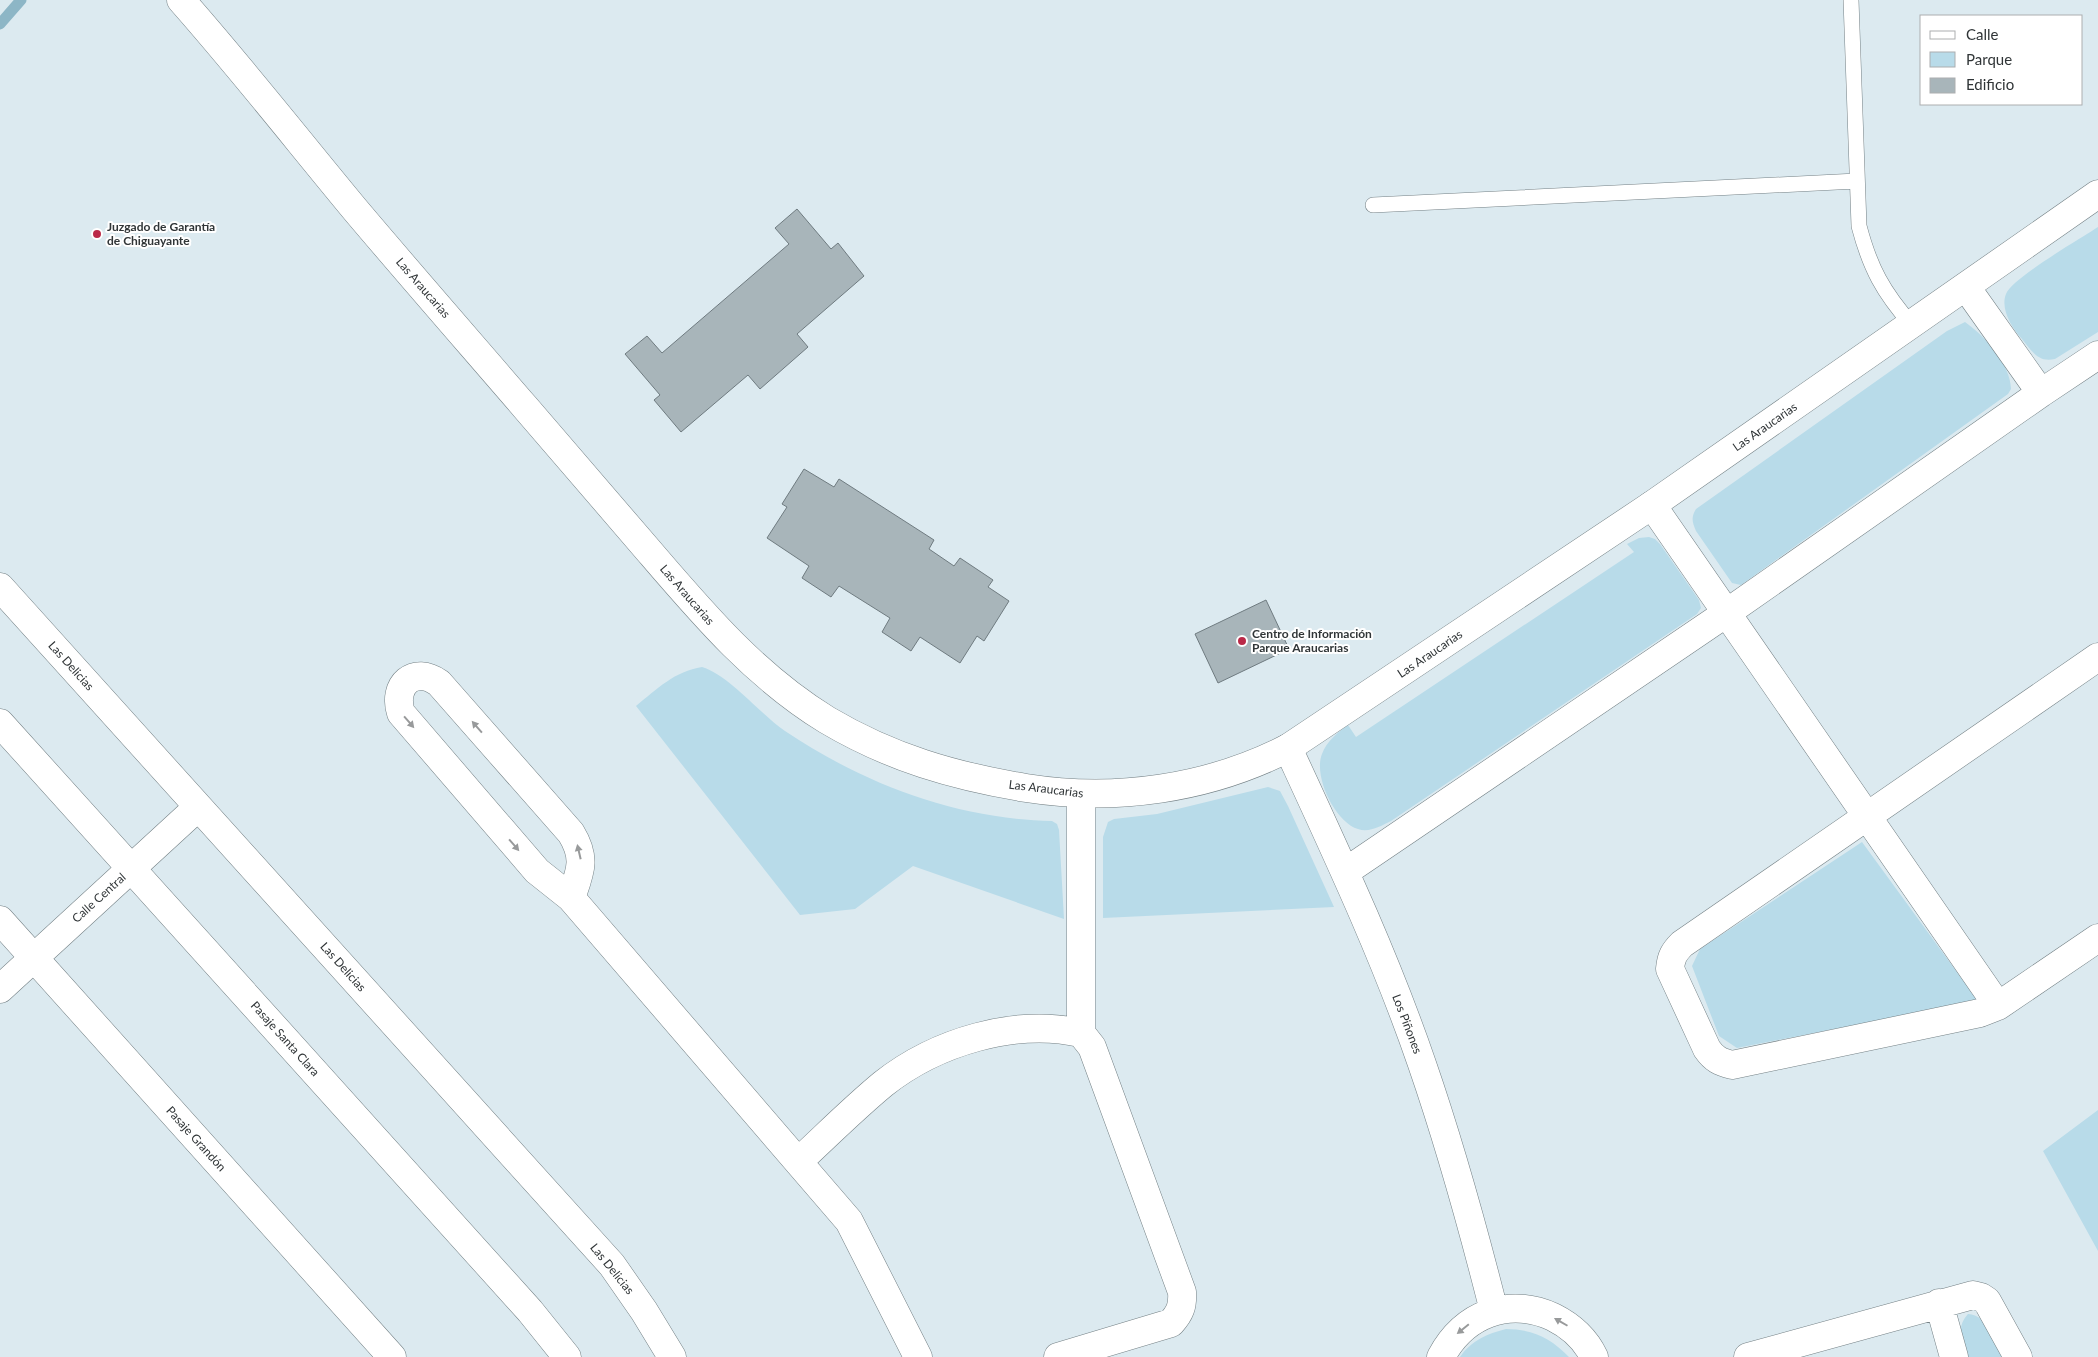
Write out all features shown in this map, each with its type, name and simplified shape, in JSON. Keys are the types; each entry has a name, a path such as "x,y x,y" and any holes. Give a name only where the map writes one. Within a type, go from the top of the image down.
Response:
{"street":[{"name":"Las Araucarias","path":"181,0 359,213 685,594 708,620 753,664 795,698 827,719 894,753 961,776 1045,791 1081,794 1127,792 1187,784 1237,771 1263,761 1288,748 1652,505 2098,194"},
{"path":"1966,287 2041,393"},
{"path":"1345,872 1728,612 2098,355"},
{"path":"1652,505 1728,612 1998,1006"},
{"name":"Las Delicias","path":"0,588 612,1265 644,1311 672,1357"},
{"path":"2098,656 1675,951 1670,960 1670,969 1712,1057 1732,1065 1980,1013 1998,1006 2098,938"},
{"path":"571,898 582,867 581,854 571,833 439,683 422,675 408,680 398,694 401,712 537,871 571,898 849,1221 918,1357"},
{"name":"Pasaje Santa Clara","path":"0,723 530,1312 567,1357"},
{"name":"Los Piñones","path":"1288,748 1368,925 1425,1072 1460,1183 1494,1311"},
{"path":"1058,1357 1171,1323 1179,1314 1182,1303 1182,1292 1092,1047 1081,1033 1081,794"},
{"name":"Calle Central","path":"0,989 198,807"},
{"name":"Pasaje Grandón","path":"0,920 392,1357"},
{"path":"799,1161 885,1083 914,1063 945,1048 976,1038 1009,1031 1064,1029 1081,1033"},
{"path":"1748,1357 1973,1295 1987,1301 2018,1357"},
{"path":"1939,1303 1954,1357"},
{"path":"1441,1357 1457,1334 1480,1317 1494,1311 1521,1308 1554,1318 1575,1330 1586,1343 1594,1357"}],"lane":[{"path":"1851,0 1859,226 1875,273 1891,301 1912,325"},
{"path":"1372,205 1856,181"}],"green space":[{"path":"2098,227 2098,332 2055,359 2040,358 2029,348 2011,324 2005,306 2006,294 2020,278"},
{"path":"1965,322 1988,343 2001,361 2010,380 2011,389 2008,394 1741,585 1732,583 1696,531 1693,515 1696,509 1947,331"},
{"path":"1649,537 1655,539 1660,544 1699,600 1701,608 1697,614 1391,821 1375,828 1362,830 1349,825 1341,817 1334,808 1323,786 1320,763 1322,754 1336,734 1348,725 1356,737 1634,552 1627,544 1639,538"},
{"path":"702,667 712,671 734,686 785,731 815,750 879,782 946,806 981,814 1016,819 1052,821 1057,824 1059,830 1064,919 913,866 855,909 800,915 636,706 659,687 683,672"},
{"path":"1268,787 1280,791 1334,907 1103,918 1103,837 1108,822 1114,819 1157,814"},
{"path":"1862,842 1978,1001 1737,1048 1719,1036 1692,966 1700,949"},
{"path":"2098,1110 2098,1251 2043,1151"},
{"path":"1968,1314 1975,1315 1986,1324 2003,1357 1967,1357 1961,1330 1964,1319"},
{"path":"1506,1329 1515,1329 1540,1336 1562,1350 1569,1357 1460,1357 1480,1339"}],"building":[{"path":"797,209 831,249 838,243 864,276 797,334 808,347 760,389 748,375 681,432 654,400 660,395 625,354 647,336 662,353 789,244 775,228"},
{"path":"804,469 834,487 839,479 934,540 929,549 954,566 960,558 993,580 988,587 1009,601 984,641 977,636 960,663 920,637 911,651 882,632 890,618 839,586 831,597 802,578 809,566 767,538 787,507 782,504"},
{"name":"Centro de Información Parque Araucarias","path":"1266,600 1289,649 1218,683 1195,634"}],"waterway":[{"path":"0,24 21,0"}],"place":[{"name":"Juzgado de Garantía de Chiguayante","path":"97,234"},
{"name":"Centro de Información Parque Araucarias","path":"1242,641"}]}
